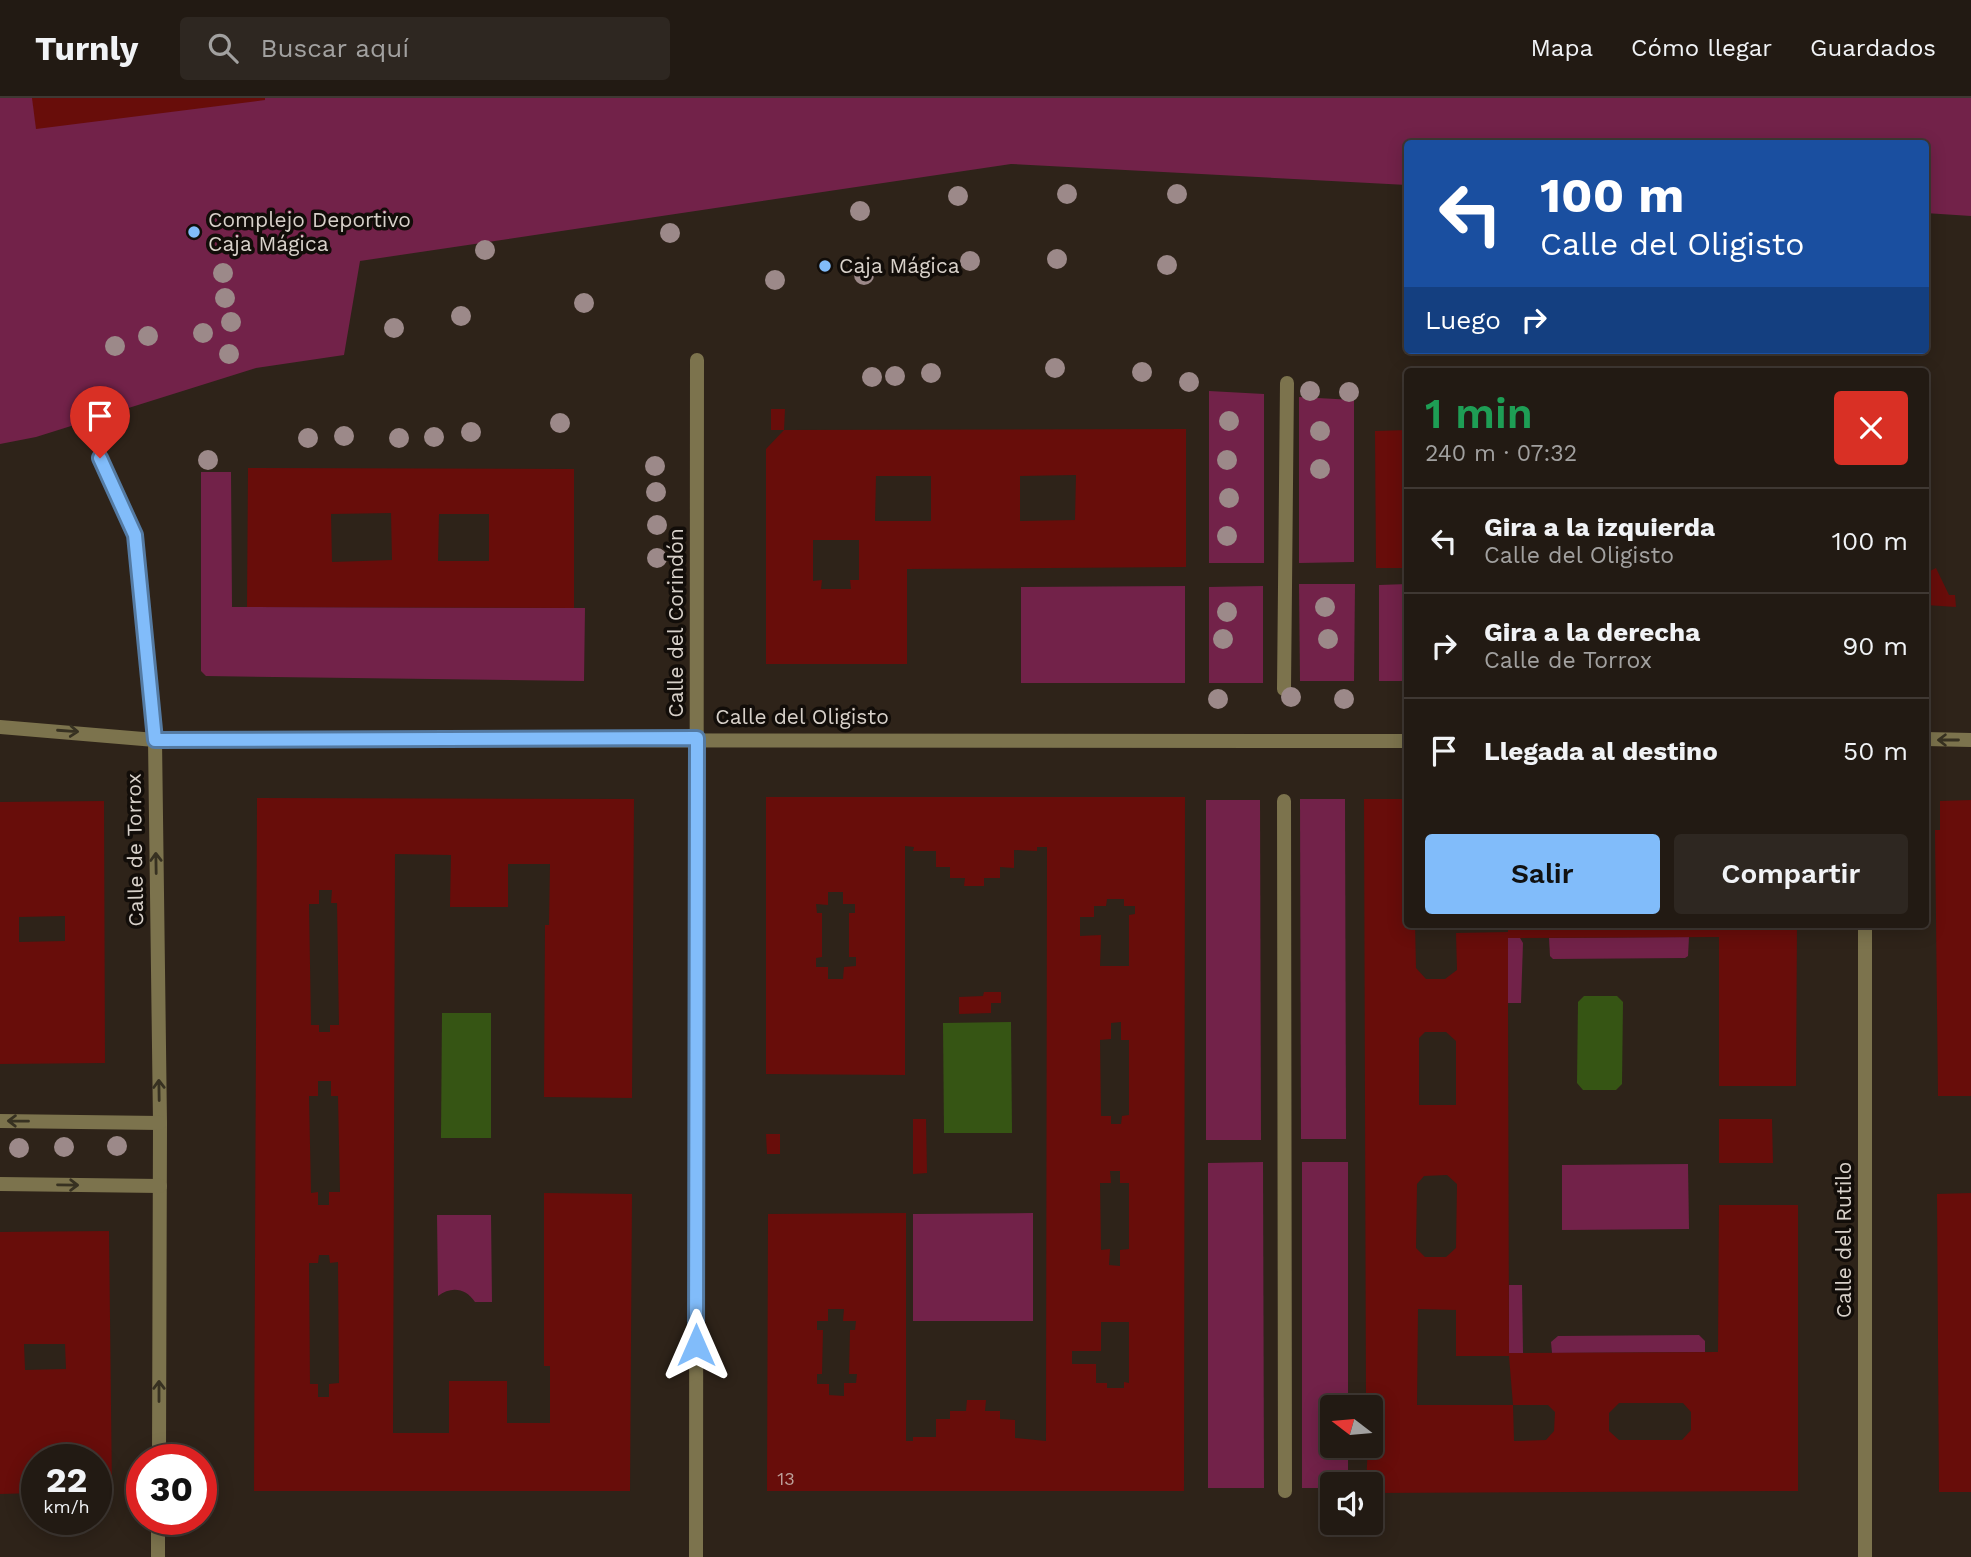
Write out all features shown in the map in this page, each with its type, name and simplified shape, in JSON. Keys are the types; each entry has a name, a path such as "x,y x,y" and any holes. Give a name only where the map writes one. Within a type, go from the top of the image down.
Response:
{"street":[{"name":"Calle del Corindón","path":"696,1557 697,360"},
{"path":"1283,689 1287,383"},
{"name":"Calle de Torrox","path":"100,458 135,535 155,740 160,1123 159,1444"},
{"name":"Calle del Oligisto","path":"0,727 155,740 697,738 1404,741"},
{"path":"1929,739 1971,740"},
{"path":"1284,800 1285,1491"},
{"name":"Calle del Rutilo","path":"1865,1557 1866,928"},
{"path":"0,1121 160,1123"},
{"path":"0,1184 160,1186"},
{"path":"158,1557 159,1535"}],"shaded area":[{"name":"Complejo Deportivo Caja Mágica","path":"0,98 1971,98 1971,216 1929,213 1929,140 1404,140 1404,185 1011,164 360,261 344,355 256,368 36,437 0,444"},
{"path":"1209,391 1264,394 1264,563 1209,563"},
{"path":"1299,397 1354,400 1354,562 1299,563"},
{"path":"201,472 231,472 232,607 585,608 584,681 206,676 201,671"},
{"path":"1299,584 1355,584 1354,681 1300,681"},
{"path":"1404,584 1404,681 1379,681 1379,585"},
{"path":"1185,586 1185,683 1021,683 1021,587"},
{"path":"1263,586 1263,683 1209,683 1209,587"},
{"path":"1300,799 1345,799 1346,1139 1301,1139"},
{"path":"1206,800 1260,800 1261,1140 1206,1140"},
{"path":"1689,937 1688,956 1685,958 1553,959 1550,956 1549,938"},
{"path":"1508,938 1520,938 1523,943 1521,1003 1508,1003"},
{"path":"1584,996 1617,996 1623,1002 1622,1084 1616,1090 1583,1090 1577,1083 1578,1002"},
{"path":"442,1013 491,1013 491,1138 441,1138"},
{"path":"1011,1022 1012,1133 944,1133 943,1023"},
{"path":"1263,1162 1264,1488 1208,1488 1208,1163"},
{"path":"1302,1162 1348,1162 1348,1395 1320,1395 1320,1458 1348,1458 1348,1472 1320,1472 1320,1488 1302,1488"},
{"path":"1688,1164 1689,1229 1562,1230 1562,1165"},
{"path":"1033,1213 1033,1321 913,1321 913,1214"},
{"path":"437,1215 491,1215 492,1302 475,1302 458,1290 438,1296"},
{"path":"1509,1285 1522,1285 1523,1353 1509,1353"},
{"path":"1699,1335 1705,1341 1705,1352 1552,1353 1551,1342 1558,1336"}],"building":[{"path":"32,98 265,98 265,100 36,129"},
{"path":"771,409 785,409 784,430 771,430"},
{"path":"1186,429 1186,567 907,569 907,664 766,664 766,449 784,430","holes":["1076,475 1075,520 1020,521 1020,476","876,476 931,476 931,521 875,521","813,540 859,540 859,580 850,580 851,589 821,589 822,580 813,581"]},
{"path":"1404,430 1404,568 1376,568 1375,431"},
{"path":"248,468 574,469 574,608 247,607","holes":["391,513 392,560 332,562 331,514","439,514 489,514 489,561 438,561"]},
{"path":"1936,568 1949,595 1955,595 1956,607 1929,605 1929,572"},
{"path":"766,797 1185,797 1184,1491 767,1491 768,1214 906,1213 906,1441 913,1441 913,1437 936,1437 936,1419 950,1419 950,1411 966,1411 967,1400 986,1400 985,1411 1000,1411 1000,1419 1015,1420 1015,1438 1046,1441 1047,847 1037,847 1037,851 1014,850 1014,868 1000,867 1000,878 984,878 984,886 964,886 965,878 950,878 950,867 936,867 936,851 913,851 914,847 905,846 905,1075 766,1074","holes":["828,892 843,892 843,904 855,904 855,913 849,913 849,957 856,957 856,966 844,967 843,979 828,979 828,967 816,967 816,958 822,957 822,913 817,913 816,904 828,905","1107,899 1124,899 1124,906 1135,906 1135,914 1129,915 1129,966 1100,966 1101,935 1080,936 1080,917 1094,917 1094,906 1106,906","1121,1022 1121,1040 1129,1040 1129,1115 1122,1116 1121,1124 1111,1124 1111,1116 1101,1116 1100,1040 1111,1039 1111,1023","1110,1171 1120,1171 1120,1183 1129,1183 1129,1249 1120,1250 1120,1266 1109,1265 1110,1249 1101,1250 1100,1183 1111,1183","828,1309 844,1309 843,1321 856,1321 855,1330 850,1330 849,1374 857,1374 856,1383 844,1383 844,1396 829,1395 829,1384 817,1384 817,1374 822,1374 823,1330 817,1330 817,1321 828,1321","1101,1322 1129,1322 1129,1383 1124,1382 1124,1388 1107,1388 1107,1383 1096,1383 1096,1364 1072,1364 1072,1351 1101,1351"]},
{"path":"257,798 634,799 632,1098 544,1097 545,925 549,925 550,864 508,864 508,907 450,907 451,855 395,854 393,1433 449,1433 449,1381 507,1381 507,1423 550,1423 550,1366 544,1366 544,1193 632,1194 630,1491 254,1491","holes":["319,890 332,890 331,903 337,903 339,1025 330,1025 330,1032 319,1032 319,1025 311,1025 309,904 319,904","318,1081 331,1081 331,1096 338,1096 340,1192 329,1192 329,1205 318,1205 318,1192 311,1193 309,1096 318,1096","319,1255 329,1255 330,1263 338,1262 339,1383 329,1384 329,1397 318,1397 318,1384 310,1384 309,1263 318,1263"]},
{"path":"1364,799 1404,799 1404,928 1415,928 1416,968 1426,979 1445,979 1457,970 1456,933 1508,932 1508,928 1797,928 1796,1086 1719,1086 1719,937 1508,938 1508,1003 1509,1353 1718,1352 1719,1205 1798,1205 1798,1491 1383,1493 1383,1472 1367,1472 1367,1458 1383,1458 1383,1395 1366,1395","holes":["1425,1032 1446,1032 1456,1041 1456,1105 1419,1105 1419,1038","1447,1175 1457,1184 1456,1248 1446,1257 1425,1257 1416,1248 1417,1184 1424,1176","1418,1309 1456,1310 1456,1356 1509,1356 1513,1405 1417,1405","1619,1403 1683,1403 1691,1412 1691,1430 1682,1440 1619,1440 1609,1431 1609,1413","1513,1405 1548,1405 1555,1412 1554,1431 1546,1440 1514,1441"]},
{"path":"1971,800 1971,1096 1938,1096 1935,830 1940,830 1940,801"},
{"path":"104,801 105,1063 0,1064 0,802","holes":["65,916 65,941 19,942 19,917"]},
{"path":"984,992 1001,992 1001,1003 991,1003 991,1013 959,1014 959,997 983,996"},
{"path":"913,1119 926,1119 927,1173 913,1174"},
{"path":"1719,1119 1772,1119 1773,1163 1719,1163"},
{"path":"766,1134 780,1134 780,1154 767,1154"},
{"path":"1971,1193 1971,1492 1939,1492 1937,1194"},
{"path":"109,1231 111,1444 21,1444 21,1493 0,1494 0,1232","holes":["24,1344 65,1344 66,1369 25,1370"]}],"place":[{"name":"Complejo Deportivo Caja Mágica","path":"194,232"},
{"name":"Caja Mágica","path":"825,266"}],"route":[{"path":"100,458 135,535 155,740 697,738 696,1345"}]}
